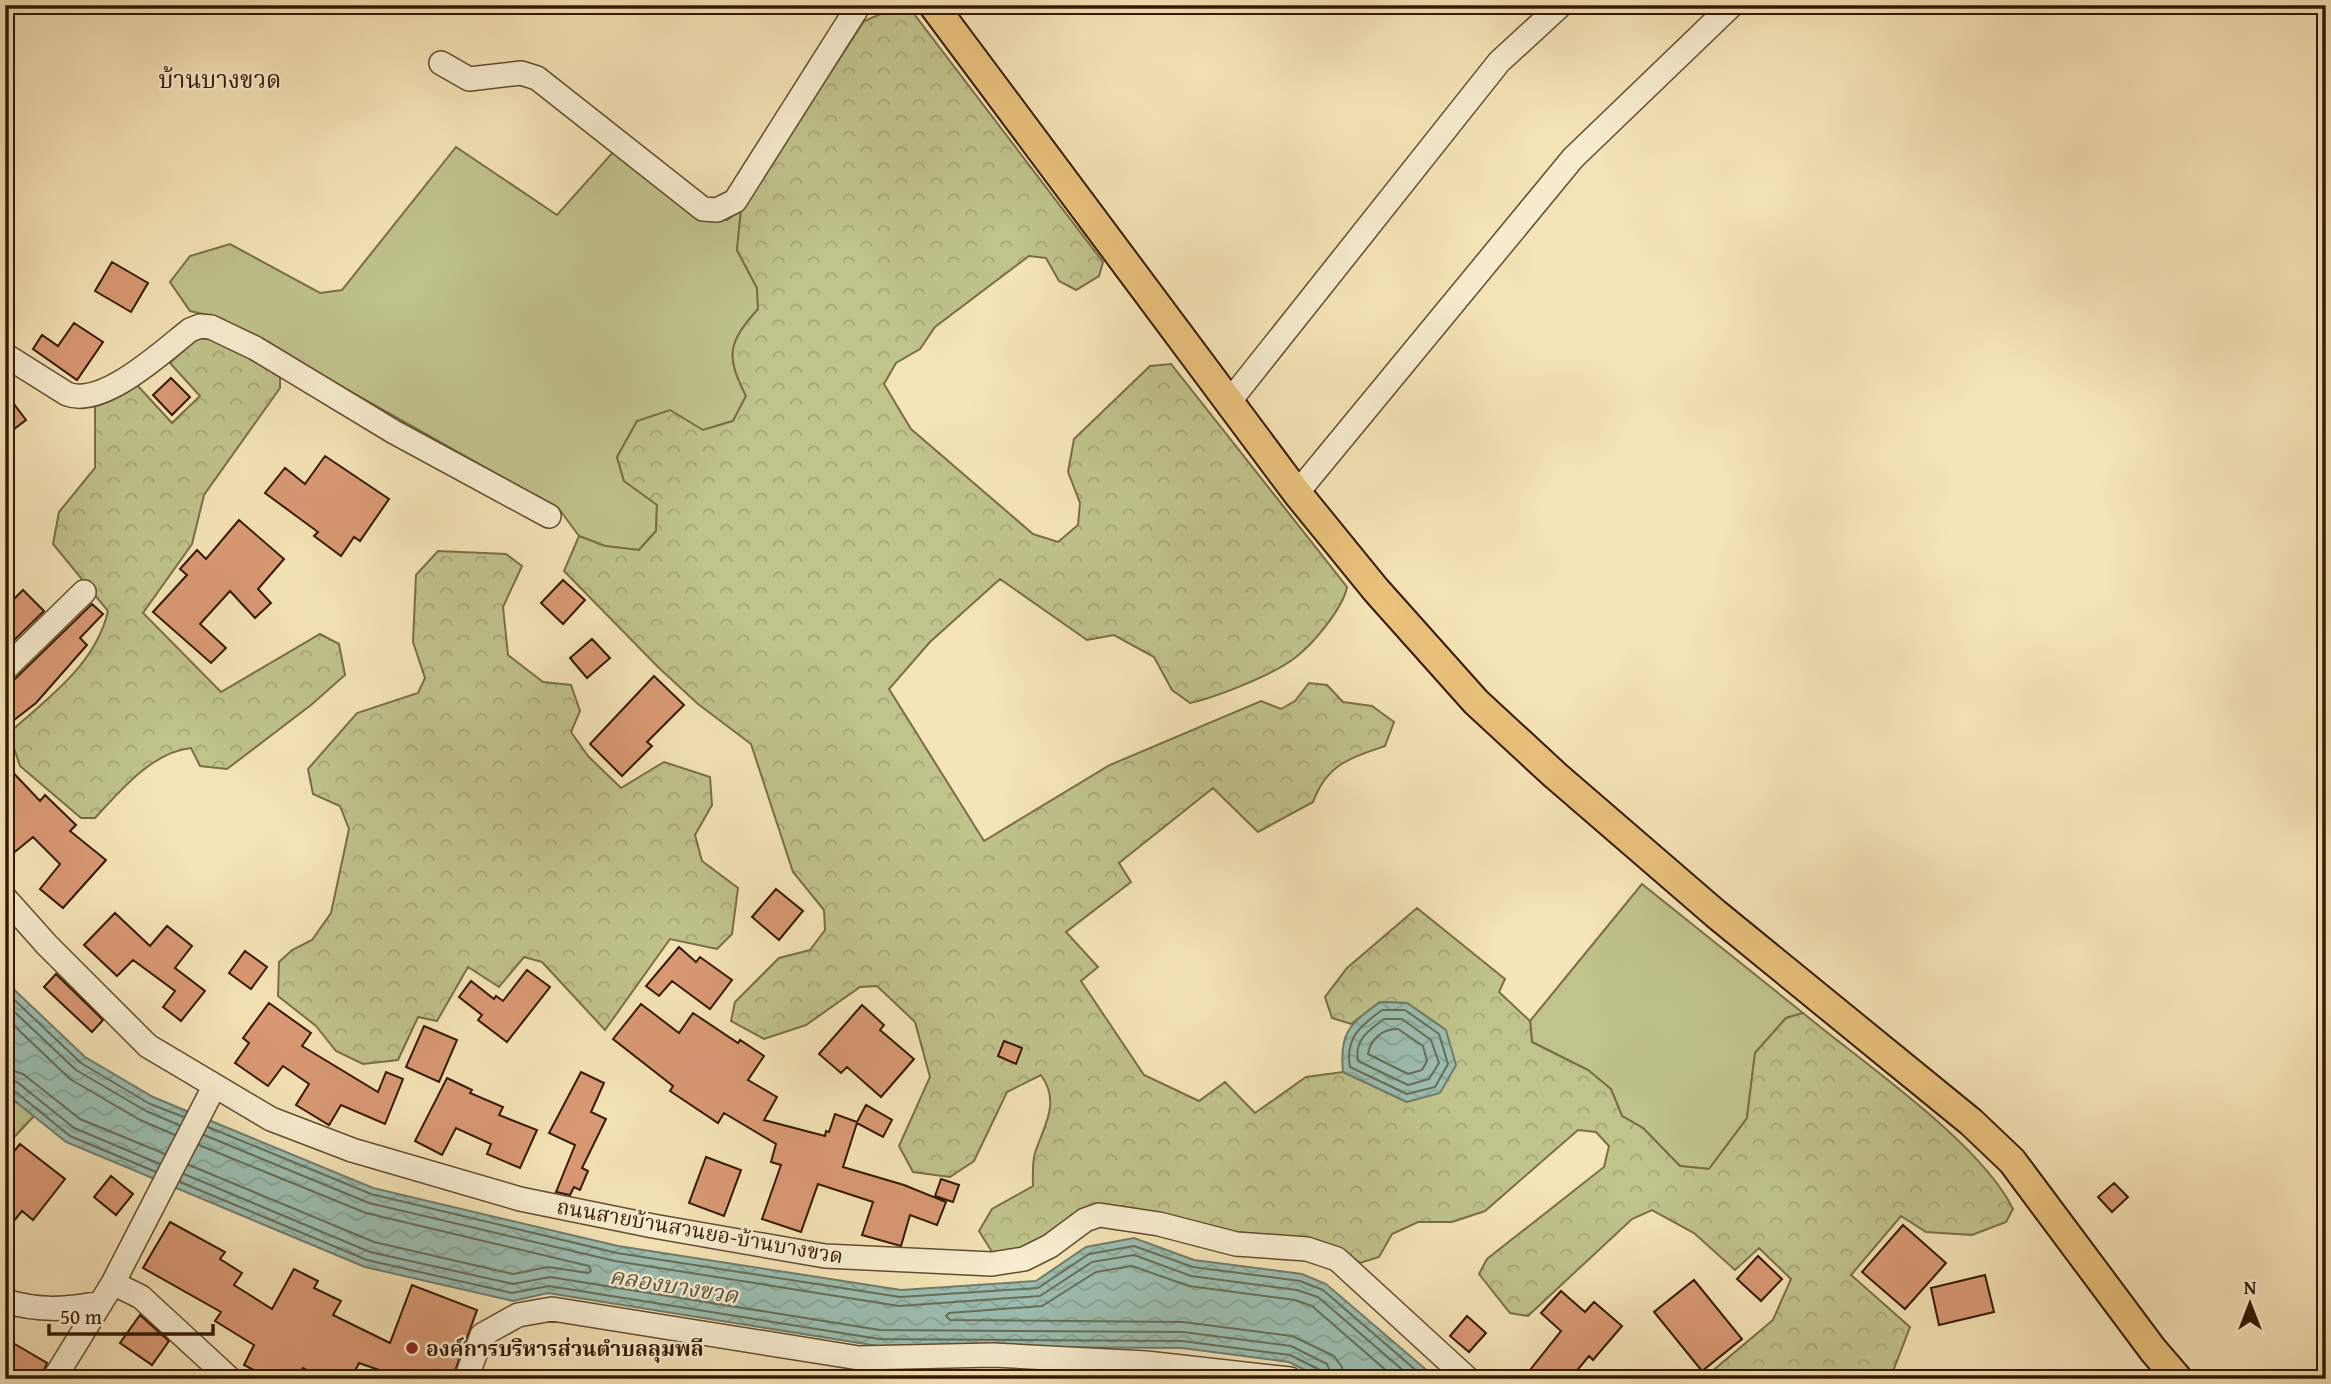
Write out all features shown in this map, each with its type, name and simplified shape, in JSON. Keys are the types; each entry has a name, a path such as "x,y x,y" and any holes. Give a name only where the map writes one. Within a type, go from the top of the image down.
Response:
{"main road":[{"path":"933,5 1297,493 1376,590 1476,702 1555,775 1716,914 1972,1122 2012,1161 2153,1350 2178,1379"}],"street":[{"path":"441,63 470,79 521,74 537,78 702,209 717,210 735,201 859,5"},
{"path":"1229,402 1499,62 1561,5"},
{"path":"1297,493 1573,158 1732,5"},
{"path":"5,355 67,394 75,397 87,396 134,375 190,330 200,326 211,327 255,348 394,432 549,516"},
{"path":"5,669 84,592"},
{"name":"ถนนสายบ้านสวนยอ-บ้านบางขวด","path":"5,898 47,945 148,1046 210,1094 352,1150 520,1199 653,1226 825,1256 1003,1263 1024,1259 1050,1246 1085,1220 1099,1215 1159,1224 1236,1244 1307,1249 1337,1259 1468,1379"},
{"path":"54,1379 113,1283 210,1094"},
{"path":"113,1283 141,1297 230,1379"},
{"path":"5,1301 25,1307 64,1310 100,1303"},
{"path":"466,1379 482,1335 517,1315 552,1309 859,1358 993,1355 1132,1362 1290,1379"},
{"path":"859,1358 870,1379"}],"green space":[{"path":"897,7 914,14 1103,262 1099,276 1076,290 1059,281 1046,258 1029,256 935,327 920,349 896,363 884,384 911,429 1033,534 1058,542 1078,525 1080,503 1068,472 1074,439 1150,366 1171,364 1347,587 1340,605 1327,625 1287,664 1245,684 1190,703 1172,690 1154,657 1114,635 1087,640 1000,579 930,642 889,689 984,841 1110,765 1261,701 1281,709 1295,701 1309,683 1327,685 1343,702 1372,706 1394,722 1385,746 1341,764 1325,779 1313,802 1258,832 1213,788 1119,863 1131,882 1066,932 1098,967 1081,981 1144,1075 1199,1101 1225,1082 1255,1113 1306,1077 1343,1072 1407,1102 1446,1030 1407,1003 1380,1002 1351,1024 1332,1018 1325,997 1347,968 1417,908 1505,979 1499,992 1530,1021 1532,1042 1588,1070 1611,1089 1622,1116 1643,1128 1680,1166 1709,1169 1747,1118 1755,1053 1786,1018 1803,1013 1948,1131 1997,1183 2013,1209 2006,1222 1972,1235 1926,1232 1901,1216 1851,1275 1910,1327 1890,1379 1711,1379 1710,1373 1773,1320 1791,1279 1759,1248 1735,1270 1694,1233 1652,1210 1632,1219 1528,1316 1510,1313 1479,1274 1487,1259 1604,1167 1609,1146 1596,1132 1578,1130 1485,1211 1452,1222 1418,1222 1392,1234 1379,1257 1360,1263 1340,1248 1307,1239 1235,1232 1121,1206 1094,1207 1022,1249 992,1252 979,1231 992,1209 1033,1186 1034,1157 1050,1105 1047,1085 1041,1075 1007,1092 974,1161 950,1177 913,1172 899,1146 930,1077 915,1022 877,986 860,987 806,1025 764,1039 731,1021 735,1002 779,958 810,950 825,930 824,910 793,872 751,744 698,704 658,667 564,571 579,536 605,546 639,550 656,531 657,505 624,481 617,457 637,421 670,410 703,430 733,421 746,396 733,360 735,341 758,309 757,288 737,250 741,210 864,21"},
{"path":"456,147 557,215 614,151 701,218 727,220 741,210 737,250 757,288 758,309 740,332 733,351 735,370 746,396 733,421 703,430 637,421 617,457 624,481 657,504 656,531 639,550 605,546 579,536 559,509 220,318 190,311 170,282 190,256 230,244 320,293 342,290"},
{"path":"215,338 280,377 280,388 204,495 192,544 143,613 221,692 320,634 339,644 345,675 311,705 227,769 200,766 191,748 177,751 138,774 95,818 81,818 20,766 9,733 82,664 102,630 108,611 53,544 59,512 95,468 95,404 137,385 172,423 200,396 170,363 194,339"},
{"path":"438,551 506,554 522,566 503,607 508,655 543,682 571,685 580,711 571,732 588,756 621,788 664,762 710,777 712,805 695,835 702,861 738,888 732,934 717,949 670,939 605,1030 542,962 524,957 499,987 468,967 437,1021 418,1017 398,1060 363,1064 336,1051 316,1026 278,996 279,962 292,950 312,940 331,913 349,829 340,806 313,794 308,769 357,713 418,693 425,678 413,642 416,575"},
{"path":"1642,884 1803,1013 1786,1018 1755,1053 1747,1118 1709,1169 1680,1166 1643,1128 1622,1116 1611,1089 1588,1070 1532,1042 1530,1021"},
{"path":"5,1093 34,1116 5,1147"}],"water":[{"name":"คลองบางขวด","path":"5,981 85,1057 153,1097 373,1188 618,1246 901,1290 1036,1281 1086,1247 1134,1238 1194,1260 1302,1274 1326,1284 1437,1379 1323,1379 1289,1362 1182,1348 878,1346 548,1293 513,1301 365,1267 66,1142 5,1093"},
{"path":"1380,1002 1407,1003 1446,1030 1456,1065 1440,1093 1407,1102 1343,1072 1343,1047 1349,1030"}],"building":[{"path":"112,262 148,283 131,312 95,291"},
{"path":"74,323 103,342 77,380 33,349 42,335 58,346"},
{"path":"171,378 190,397 172,415 153,395"},
{"path":"5,392 26,420 5,436"},
{"path":"325,456 389,499 360,541 354,537 341,556 314,536 318,532 265,493 285,468 305,484"},
{"path":"239,520 284,559 258,589 271,603 255,618 230,591 200,624 226,648 211,663 153,612 187,575 180,569 197,550 206,559"},
{"path":"563,580 585,600 563,624 541,603"},
{"path":"23,590 44,611 5,649 5,608"},
{"path":"92,604 103,614 80,638 87,645 36,703 5,727 5,683 15,679"},
{"path":"592,639 610,658 587,678 570,658"},
{"path":"654,676 684,705 647,742 652,746 622,776 590,744"},
{"path":"5,764 40,801 45,795 76,825 70,831 106,860 63,908 40,889 60,864 33,837 5,860"},
{"path":"776,889 803,911 779,940 752,917"},
{"path":"115,913 150,946 167,926 192,946 175,968 205,991 181,1021 163,1007 175,991 133,960 117,976 84,945"},
{"path":"679,947 696,962 700,957 732,980 710,1009 672,981 659,996 646,986"},
{"path":"245,951 267,967 251,989 229,973"},
{"path":"527,970 550,987 507,1042 478,1020 482,1015 459,997 471,981 494,999 496,996 503,1001"},
{"path":"56,974 103,1020 92,1032 44,987"},
{"path":"269,1003 311,1033 302,1046 378,1092 386,1072 403,1079 385,1124 341,1105 329,1125 296,1105 309,1084 283,1066 268,1086 235,1063 249,1043 243,1038"},
{"path":"641,1004 679,1033 693,1013 738,1043 740,1040 764,1056 748,1080 777,1097 764,1120 825,1136 835,1114 857,1122 866,1105 892,1120 883,1137 857,1123 843,1167 904,1185 946,1202 937,1225 910,1215 901,1246 862,1235 873,1202 818,1184 801,1232 762,1219 781,1165 771,1162 776,1144 724,1113 718,1123 670,1091 673,1086 613,1039"},
{"path":"862,1005 884,1025 880,1030 914,1059 881,1097 847,1067 841,1073 819,1054"},
{"path":"424,1026 457,1040 439,1082 406,1067"},
{"path":"1004,1041 1022,1048 1016,1064 998,1056"},
{"path":"581,1072 604,1083 591,1112 606,1119 582,1168 588,1171 580,1190 574,1187 570,1195 556,1192 575,1145 549,1133"},
{"path":"447,1078 472,1090 470,1093 503,1107 499,1115 537,1130 520,1168 487,1154 491,1144 456,1128 442,1155 415,1141"},
{"path":"20,1144 65,1179 33,1220 22,1211 5,1232 5,1162"},
{"path":"706,1157 741,1170 724,1216 689,1203"},
{"path":"111,1176 133,1194 116,1215 94,1197"},
{"path":"941,1179 959,1185 953,1202 935,1196"},
{"path":"2114,1183 2128,1197 2112,1212 2098,1197"},
{"path":"170,1222 225,1252 220,1259 242,1273 234,1285 272,1309 294,1269 318,1281 314,1288 341,1301 333,1315 390,1343 412,1285 477,1310 452,1379 405,1379 359,1363 351,1379 324,1379 303,1368 297,1379 271,1379 244,1365 254,1345 215,1321 221,1312 143,1268"},
{"path":"1903,1225 1946,1263 1905,1309 1862,1272"},
{"path":"1758,1256 1782,1279 1761,1301 1737,1279"},
{"path":"1985,1275 1994,1312 1939,1325 1931,1288"},
{"path":"1694,1280 1742,1339 1702,1371 1654,1312"},
{"path":"1561,1291 1585,1312 1594,1302 1622,1326 1593,1360 1589,1356 1570,1379 1541,1379 1530,1370 1561,1331 1541,1313"},
{"path":"140,1315 169,1341 152,1365 120,1343"},
{"path":"1467,1316 1486,1333 1469,1352 1450,1336"},
{"path":"13,1343 47,1363 40,1379 5,1379 5,1356"}],"place":[{"name":"องค์การบริหารส่วนตำบลลุมพลี","path":"412,1348"}],"district":[{"name":"บ้านบางขวด","path":"220,79"}]}
